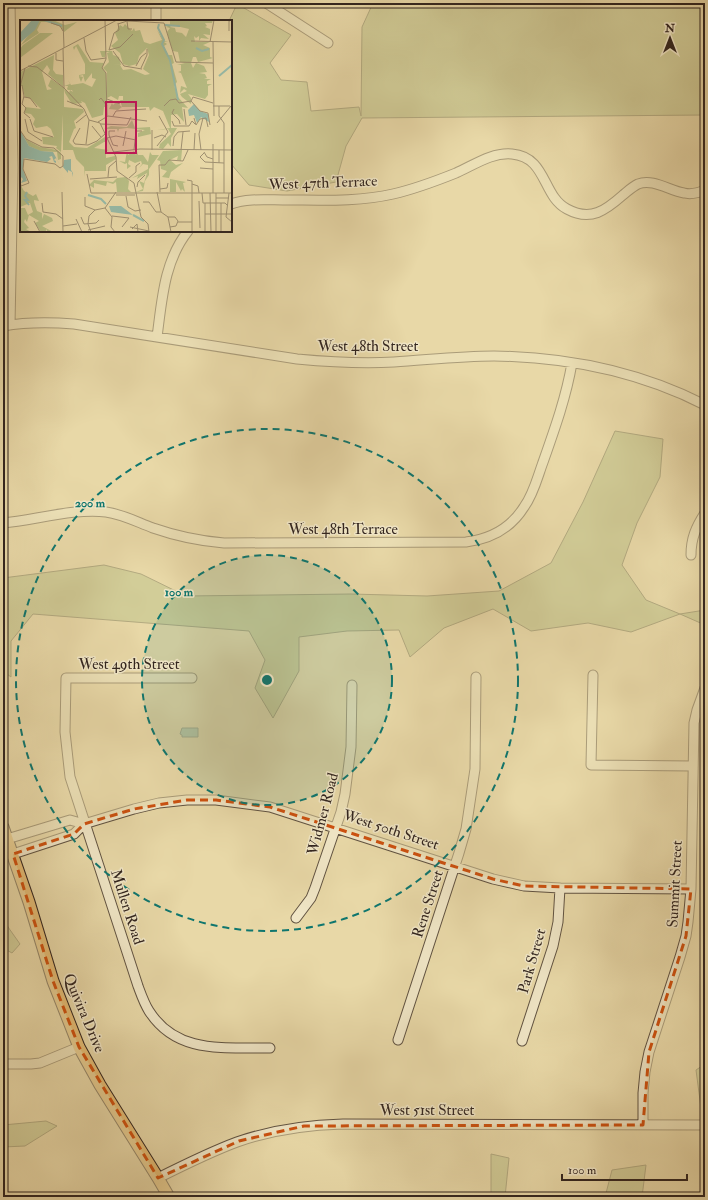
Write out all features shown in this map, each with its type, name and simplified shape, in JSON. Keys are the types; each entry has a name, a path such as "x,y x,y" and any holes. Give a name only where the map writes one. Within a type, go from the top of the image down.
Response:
{"main road":[{"name":"Quivira Drive","path":"3,827 29,902 53,981 79,1047 100,1085 169,1197"}],"street":[{"path":"6,325 13,122 10,3"},
{"path":"156,3 156,20"},
{"path":"266,3 328,43"},
{"path":"3,90 12,94"},
{"name":"West 47th Terrace","path":"232,204 250,200 345,199 393,194 422,186 463,170 493,156 502,154 519,155 530,160 542,173 559,204 577,214 595,214 605,210 631,188 639,184 650,183 684,193 695,194 705,190"},
{"path":"157,337 168,269 175,251 187,232"},
{"name":"West 48th Street","path":"6,325 58,323 289,358 318,361 363,363 492,356 528,358 572,363 632,376 660,385 705,404"},
{"name":"West 48th Terrace","path":"3,523 92,511 108,512 122,516 177,536 204,542 224,544 458,542 479,540 491,536 503,529 525,507 562,410 572,363"},
{"path":"691,555 693,535 705,513"},
{"path":"593,676 591,765 692,766"},
{"name":"Rene Street","path":"398,1040 466,829 475,769 476,677"},
{"name":"West 49th Street","path":"66,678 192,678"},
{"name":"Mullen Road","path":"66,678 65,732 70,777 84,824 144,1003 156,1021 175,1036 187,1042 201,1046 270,1048"},
{"name":"Widmer Road","path":"296,918 311,898 342,806 349,772 352,685"},
{"name":"Summit Street","path":"643,1125 643,1093 649,1052 686,936 691,888 692,766 694,722 705,688"},
{"name":"West 50th Street","path":"13,854 74,834 84,824 134,808 159,803 187,800 216,800 270,807 493,879 524,886 560,888 691,888"},
{"name":"West 50th Street","path":"7,839 70,820 84,824"},
{"name":"Park Street","path":"522,1041 553,946 558,922 560,888"},
{"path":"3,1064 40,1063 79,1047"},
{"name":"West 51st Street","path":"158,1178 190,1162 239,1141 304,1126 343,1124 705,1125"}],"highlighted area":[{"path":"187,800 216,800 270,807 493,879 524,886 691,889 686,936 649,1052 643,1125 304,1126 239,1141 158,1178 79,1047 53,981 13,854 74,834 84,824 134,809"}],"green space":[{"path":"3,3 5,3 4,112 3,112"},
{"path":"373,3 705,3 705,115 362,118 346,146 336,182 287,191 249,185 232,165 232,20 229,20 237,4 291,35 270,63 281,80 307,82 311,111 359,107 361,116 362,27"},
{"path":"615,431 663,439 660,477 637,523 622,565 646,600 680,614 631,632 588,623 531,631 493,609 444,628 410,657 399,630 347,631 299,637 299,671 273,718 255,688 265,660 249,631 33,614 11,641 11,677 3,671 3,578 104,565 141,574 186,596 351,594 427,596 499,591 551,563 583,502"},
{"path":"705,610 705,625 680,614"},
{"path":"3,916 8,927 20,944 12,953 3,948"},
{"path":"705,1064 705,1107 701,1108 696,1070"},
{"path":"46,1121 57,1126 25,1146 3,1147 3,1125"},
{"path":"491,1154 509,1158 505,1197 491,1197"},
{"path":"646,1165 642,1197 605,1197 612,1170"}],"shaded area":[{"path":"182,728 198,728 198,737 182,737 180,734"}]}
